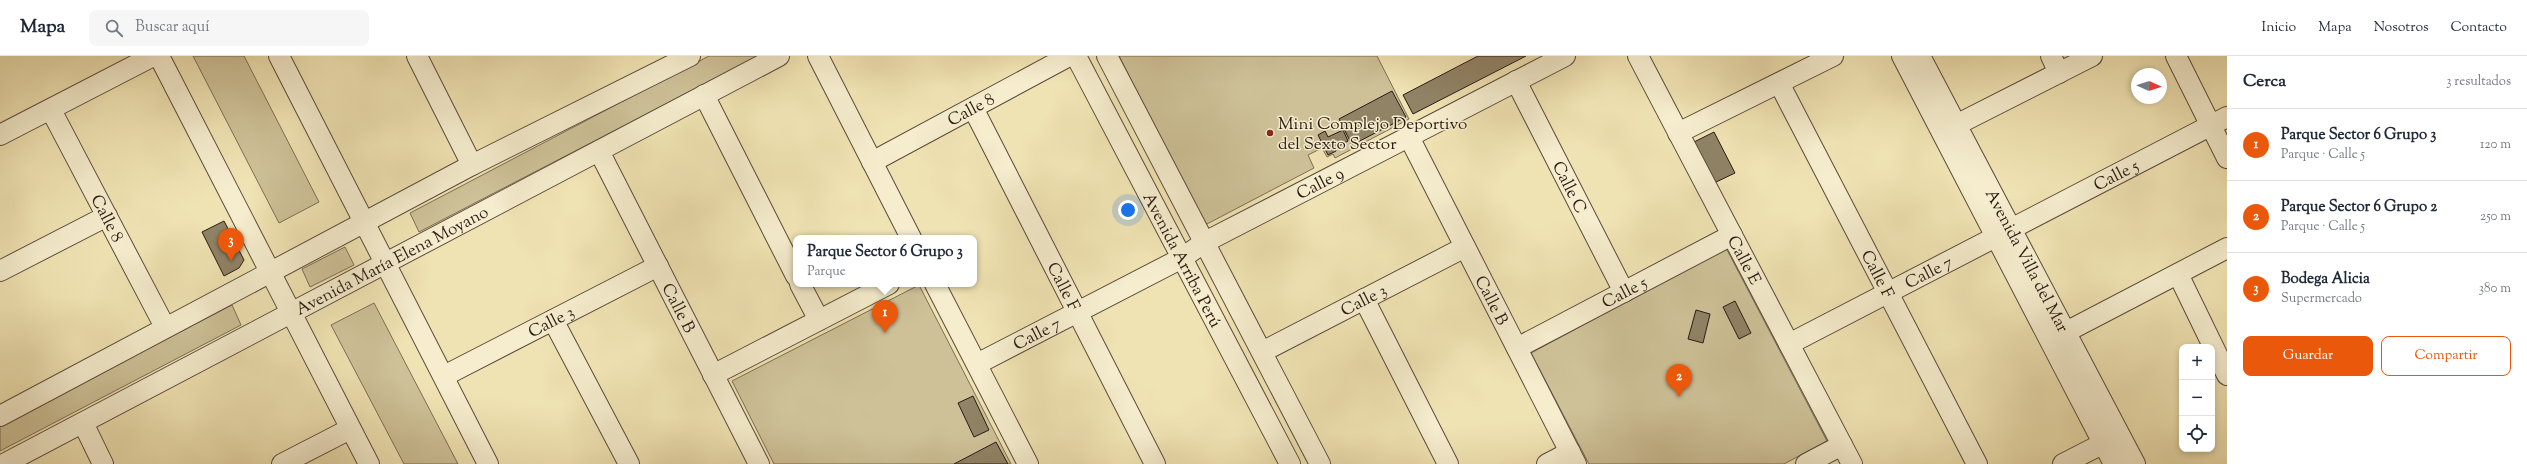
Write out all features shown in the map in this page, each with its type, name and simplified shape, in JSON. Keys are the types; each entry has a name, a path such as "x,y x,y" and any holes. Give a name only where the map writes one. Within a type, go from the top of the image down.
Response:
{"street":[{"path":"0,135 153,56"},
{"path":"159,56 369,464"},
{"path":"279,56 366,222 488,464"},
{"path":"417,56 472,165"},
{"name":"Avenida María Elena Moyano","path":"4,464 779,56"},
{"path":"818,56 910,235"},
{"name":"Calle 8","path":"872,162 1069,56"},
{"name":"Avenida Arriba Perú","path":"1076,56 1290,464"},
{"name":"Avenida Arriba Perú","path":"1107,56 1320,464"},
{"name":"Calle 9","path":"1182,258 1205,242 1565,56"},
{"name":"Calle E","path":"1638,56 1852,464"},
{"path":"1678,133 1833,56"},
{"name":"Avenida Villa del Mar","path":"1902,56 2003,232 2066,332 2136,464"},
{"name":"Avenida Villa del Mar","path":"1920,56 1956,125 2003,232 2114,464"},
{"path":"1956,125 2055,64 2092,56"},
{"path":"2176,56 2219,121 2227,158"},
{"path":"0,416 472,165 687,57"},
{"name":"Calle C","path":"1516,81 1624,292"},
{"name":"Calle F","path":"1779,83 1977,464"},
{"path":"704,95 793,270"},
{"name":"Calle F","path":"973,108 1155,464"},
{"name":"Calle 8","path":"51,110 165,327"},
{"name":"Calle 5","path":"2003,232 2219,121"},
{"name":"Calle B","path":"1409,137 1573,458"},
{"name":"Calle B","path":"599,151 759,464"},
{"path":"0,272 107,216"},
{"name":"Calle 7","path":"1789,344 2003,232"},
{"name":"Calle 5","path":"1516,348 1732,235"},
{"name":"Calle 3","path":"1262,352 1465,247"},
{"path":"2066,332 2227,248"},
{"name":"Calle 7","path":"977,364 1182,258"},
{"name":"Calle 3","path":"444,376 658,266"},
{"path":"2178,274 2227,374"},
{"path":"802,287 819,320"},
{"path":"714,375 883,287"},
{"path":"937,287 1028,464"},
{"path":"1364,299 1448,464"},
{"path":"553,320 629,464"},
{"path":"83,423 103,464"},
{"path":"282,464 350,428"},
{"path":"2063,464 2104,443"},
{"path":"1806,464 1842,445"},
{"path":"1546,464 1573,458"}],"shaded area":[{"path":"193,56 244,56 319,202 279,223"},
{"path":"709,56 758,56 419,232 410,213"},
{"name":"Mini Complejo Deportivo del Sexto Sector","path":"1119,56 1377,56 1409,119 1335,158 1333,154 1327,157 1322,148 1308,155 1314,168 1205,225"},
{"path":"345,247 354,265 310,287 302,269"},
{"path":"1726,248 1827,441 1784,464 1589,464 1531,353"},
{"path":"915,287 920,287 1011,464 774,464 732,381"},
{"path":"374,303 458,464 404,464 331,325"},
{"path":"232,305 241,325 0,451 0,426"}],"building":[{"path":"1478,56 1526,56 1413,114 1403,95"},
{"path":"1392,91 1406,117 1352,145 1339,119"},
{"path":"1343,130 1348,141 1335,148 1336,151 1328,155 1318,135 1325,131 1328,137"},
{"path":"1714,132 1735,173 1714,183 1694,142"},
{"path":"224,221 244,260 239,268 224,276 202,232"},
{"path":"1735,301 1751,333 1739,339 1723,307"},
{"path":"1696,310 1710,314 1703,343 1688,339"},
{"path":"973,396 989,430 974,437 958,403"},
{"path":"996,442 1008,464 954,464"}],"place":[{"name":"Mini Complejo Deportivo del Sexto Sector","path":"1270,133"},
{"name":"Bodega Alicia","path":"231,261"},
{"name":"Parque Sector 6 Grupo 3","path":"885,333"},
{"name":"Parque Sector 6 Grupo 2","path":"1679,397"}]}
